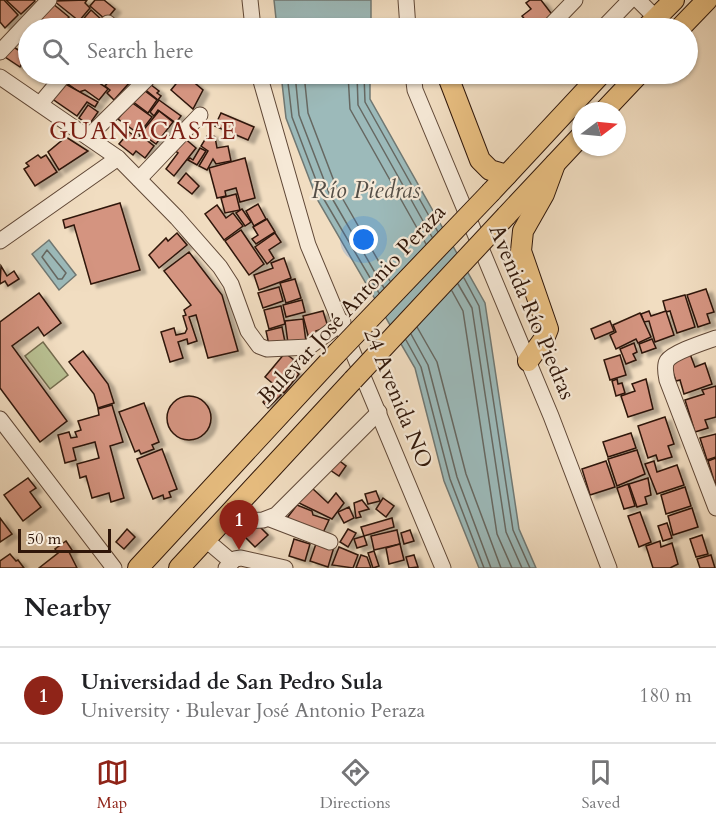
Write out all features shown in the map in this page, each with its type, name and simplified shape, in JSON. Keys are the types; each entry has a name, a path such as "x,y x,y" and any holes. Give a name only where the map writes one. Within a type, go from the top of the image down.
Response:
{"main road":[{"path":"658,18 674,0"},
{"path":"690,18 707,0"},
{"path":"451,84 480,160 490,170 507,175"},
{"name":"Bulevar José Antonio Peraza","path":"138,568 337,353 592,84"},
{"path":"613,102 630,84"},
{"path":"179,568 572,146"},
{"path":"528,361 544,339 548,329 521,250 523,231 544,194 555,164"}],"street":[{"path":"32,18 49,0"},
{"path":"250,0 252,18"},
{"path":"406,0 407,18"},
{"path":"558,18 575,0"},
{"path":"613,18 630,0"},
{"path":"638,0 648,18"},
{"path":"0,52 18,33"},
{"path":"0,77 118,158 139,179 220,267 231,284 248,331 259,346 267,349 309,346 343,322"},
{"path":"40,104 57,84"},
{"path":"88,137 142,84"},
{"name":"24 Avenida NO","path":"262,84 308,245 343,322 443,568"},
{"name":"Avenida Río Piedras","path":"414,84 528,361 609,568"},
{"path":"139,179 200,115"},
{"path":"0,241 118,158"},
{"path":"716,338 674,355 668,360 667,380 716,508"},
{"path":"270,519 379,412"},
{"path":"1,425 114,568"},
{"path":"222,522 270,519 330,542"},
{"path":"203,542 228,566 240,558 285,568"}],"green space":[{"path":"43,342 68,375 50,389 25,356"}],"water":[{"path":"274,0 371,0 371,18 276,18"},
{"name":"Río Piedras","path":"282,84 370,84 370,99 485,303 519,529 536,568 479,568 444,481 415,368 317,199 286,118"},
{"path":"49,240 76,275 59,290 32,254"}],"building":[{"path":"0,0 4,0 18,15 5,28 0,22"},
{"path":"6,0 34,0 35,1 21,14"},
{"path":"87,0 85,3 90,8 82,18 75,18 54,1"},
{"path":"95,0 104,0 115,9 108,18 104,18 90,6"},
{"path":"530,0 541,0 554,17 524,18 522,16 531,9 526,3"},
{"path":"52,3 69,17 41,18"},
{"path":"91,10 100,18 84,18"},
{"path":"12,46 18,50 18,66 5,57"},
{"path":"61,84 66,84 98,102 95,107 87,102 77,116 51,98"},
{"path":"68,84 101,84 108,89 99,100 85,90 79,92"},
{"path":"107,84 128,84 114,100 107,93 110,90 105,86"},
{"path":"144,84 150,84 159,91 157,93 161,96 158,100 142,87"},
{"path":"176,84 196,84 203,90 193,109 171,90"},
{"path":"141,88 157,100 148,113 132,101"},
{"path":"159,100 181,116 176,123 158,110 154,116 150,112"},
{"path":"131,102 152,117 139,134 118,119"},
{"path":"88,105 98,112 89,125 79,118"},
{"path":"159,111 173,122 156,144 141,133"},
{"path":"221,113 254,127 248,140 215,126"},
{"path":"129,132 138,139 140,135 154,146 145,158 136,151 133,155 119,144"},
{"path":"209,133 215,137 217,148 228,146 231,161 216,164 213,159 207,170 199,166 208,151 201,146"},
{"path":"66,137 88,151 59,170 48,152"},
{"path":"183,137 196,148 174,176 166,169 178,153 173,149"},
{"path":"200,148 206,151 197,165 188,160 190,158 193,160"},
{"path":"38,155 41,158 46,155 57,172 35,186 24,169 29,166 26,163"},
{"path":"245,158 255,198 240,202 236,188 225,191 226,196 217,198 209,168"},
{"path":"186,173 199,186 192,194 178,183"},
{"path":"236,194 240,210 225,213 221,198"},
{"path":"120,203 140,270 91,284 74,225 65,228 63,220"},
{"path":"258,204 266,219 254,226 246,211"},
{"path":"217,205 226,218 233,213 243,226 224,240 205,214"},
{"path":"242,209 251,222 245,226 236,213"},
{"path":"267,219 275,232 256,244 252,239 258,235 253,227"},
{"path":"241,230 264,264 249,275 225,241"},
{"path":"177,233 187,245 159,268 149,255 166,238 168,241"},
{"path":"275,233 281,242 269,250 274,258 267,264 255,247"},
{"path":"189,252 222,295 238,351 208,358 196,315 189,317 197,341 188,344 187,339 178,342 183,358 170,362 161,332 174,328 176,335 185,333 187,329 183,316 186,315 184,310 191,305 164,271"},
{"path":"284,258 291,278 259,290 254,275 273,268 271,263"},
{"path":"1,266 7,276 14,271 19,279 8,286 5,281 0,284"},
{"path":"295,279 301,298 286,303 280,283"},
{"path":"279,287 283,301 263,308 258,293"},
{"path":"706,289 714,312 707,314 710,323 698,327 687,295"},
{"path":"39,293 61,323 44,336 38,327 12,346 67,421 40,442 0,388 0,322"},
{"path":"685,295 695,327 677,333 670,311 666,312 663,301"},
{"path":"302,300 305,312 286,317 283,305"},
{"path":"281,306 285,324 269,329 264,310"},
{"path":"323,311 328,327 316,331 318,337 309,339 303,316"},
{"path":"649,311 651,316 666,311 674,335 655,342 649,321 644,322 641,314"},
{"path":"640,313 651,337 638,343 636,339 616,349 610,335 616,332 613,325"},
{"path":"303,319 306,342 288,343 285,321"},
{"path":"610,321 614,331 595,339 591,329"},
{"path":"282,327 285,342 269,345 266,331"},
{"path":"652,339 656,348 642,353 639,344"},
{"path":"634,343 637,352 633,354 636,360 626,364 620,349"},
{"path":"83,351 108,384 114,403 98,408 94,394 69,362"},
{"path":"285,353 294,360 289,366 299,374 284,393 265,377"},
{"path":"690,354 695,367 705,363 712,384 684,394 680,380 676,381 669,361"},
{"path":"620,355 626,375 610,380 604,360"},
{"path":"617,379 618,384 622,383 625,393 616,396 612,381"},
{"path":"646,379 653,409 628,417 621,396 635,391 632,384"},
{"path":"716,386 716,417 705,420 708,428 695,432 685,400 704,394 702,390"},
{"path":"276,389 281,395 268,408 263,402"},
{"path":"189,396 205,402 211,418 205,434 189,440 173,434 167,418 173,402"},
{"path":"144,403 159,442 152,445 154,449 141,454 139,450 135,452 119,412"},
{"path":"112,405 123,442 110,446 124,498 111,502 109,493 92,498 86,476 80,478 77,464 99,458 95,442 73,448 76,460 65,463 58,435 69,432 71,438 77,437 75,432 81,430 78,421 99,415 98,409"},
{"path":"665,417 674,444 668,446 672,457 658,461 656,455 648,458 638,426"},
{"path":"631,433 636,448 608,457 603,442"},
{"path":"716,434 716,457 707,460 700,438"},
{"path":"162,449 177,489 169,492 171,497 164,499 163,495 153,499 137,459"},
{"path":"637,450 645,474 617,486 608,459"},
{"path":"716,458 716,484 715,484 708,461"},
{"path":"337,459 346,466 339,476 330,470"},
{"path":"606,461 615,487 590,495 582,469"},
{"path":"654,461 657,472 677,465 684,485 657,494 645,464"},
{"path":"28,478 36,488 30,492 41,507 23,521 4,495"},
{"path":"648,478 651,495 645,497 647,504 637,507 629,484"},
{"path":"628,484 635,506 624,509 617,488"},
{"path":"685,487 691,506 666,514 661,495"},
{"path":"312,488 328,503 336,493 344,503 332,519 297,502"},
{"path":"376,491 380,501 368,504 365,494"},
{"path":"383,498 394,506 386,517 376,509"},
{"path":"362,500 369,509 359,512 361,517 356,518 354,503"},
{"path":"297,505 312,511 313,515 329,520 321,537 287,518"},
{"path":"349,507 354,518 344,523 338,512"},
{"path":"692,508 698,527 673,535 668,516"},
{"path":"640,512 651,542 639,547 628,516"},
{"path":"0,518 12,534 0,542"},
{"path":"392,518 394,527 364,536 361,527"},
{"path":"667,523 672,538 663,541 658,526"},
{"path":"257,524 268,535 255,547 240,532 247,525"},
{"path":"127,529 135,537 124,549 116,542"},
{"path":"348,529 356,533 348,547 340,542"},
{"path":"397,530 400,544 374,550 371,536"},
{"path":"410,530 414,541 404,544 401,533"},
{"path":"702,535 708,554 696,557 690,539"},
{"path":"364,536 367,545 357,548 354,539"},
{"path":"294,539 310,544 305,561 289,556"},
{"path":"66,541 72,550 69,552 77,568 39,568 58,553 55,549"},
{"path":"317,541 334,547 328,567 310,561"},
{"path":"660,541 661,547 672,543 678,564 670,568 653,568 646,546"},
{"path":"400,544 404,560 389,564 386,548"},
{"path":"339,547 358,555 353,568 332,565"},
{"path":"374,551 379,566 373,568 368,553"},
{"path":"10,554 24,568 0,568 0,561"},
{"path":"361,555 367,557 371,568 356,568"},
{"path":"414,555 418,567 409,568 406,557"},
{"path":"711,555 715,568 700,568 697,559"}],"place":[{"name":"Universidad de San Pedro Sula","path":"239,550"}],"district":[{"name":"GUANACASTE","path":"143,131"}]}
